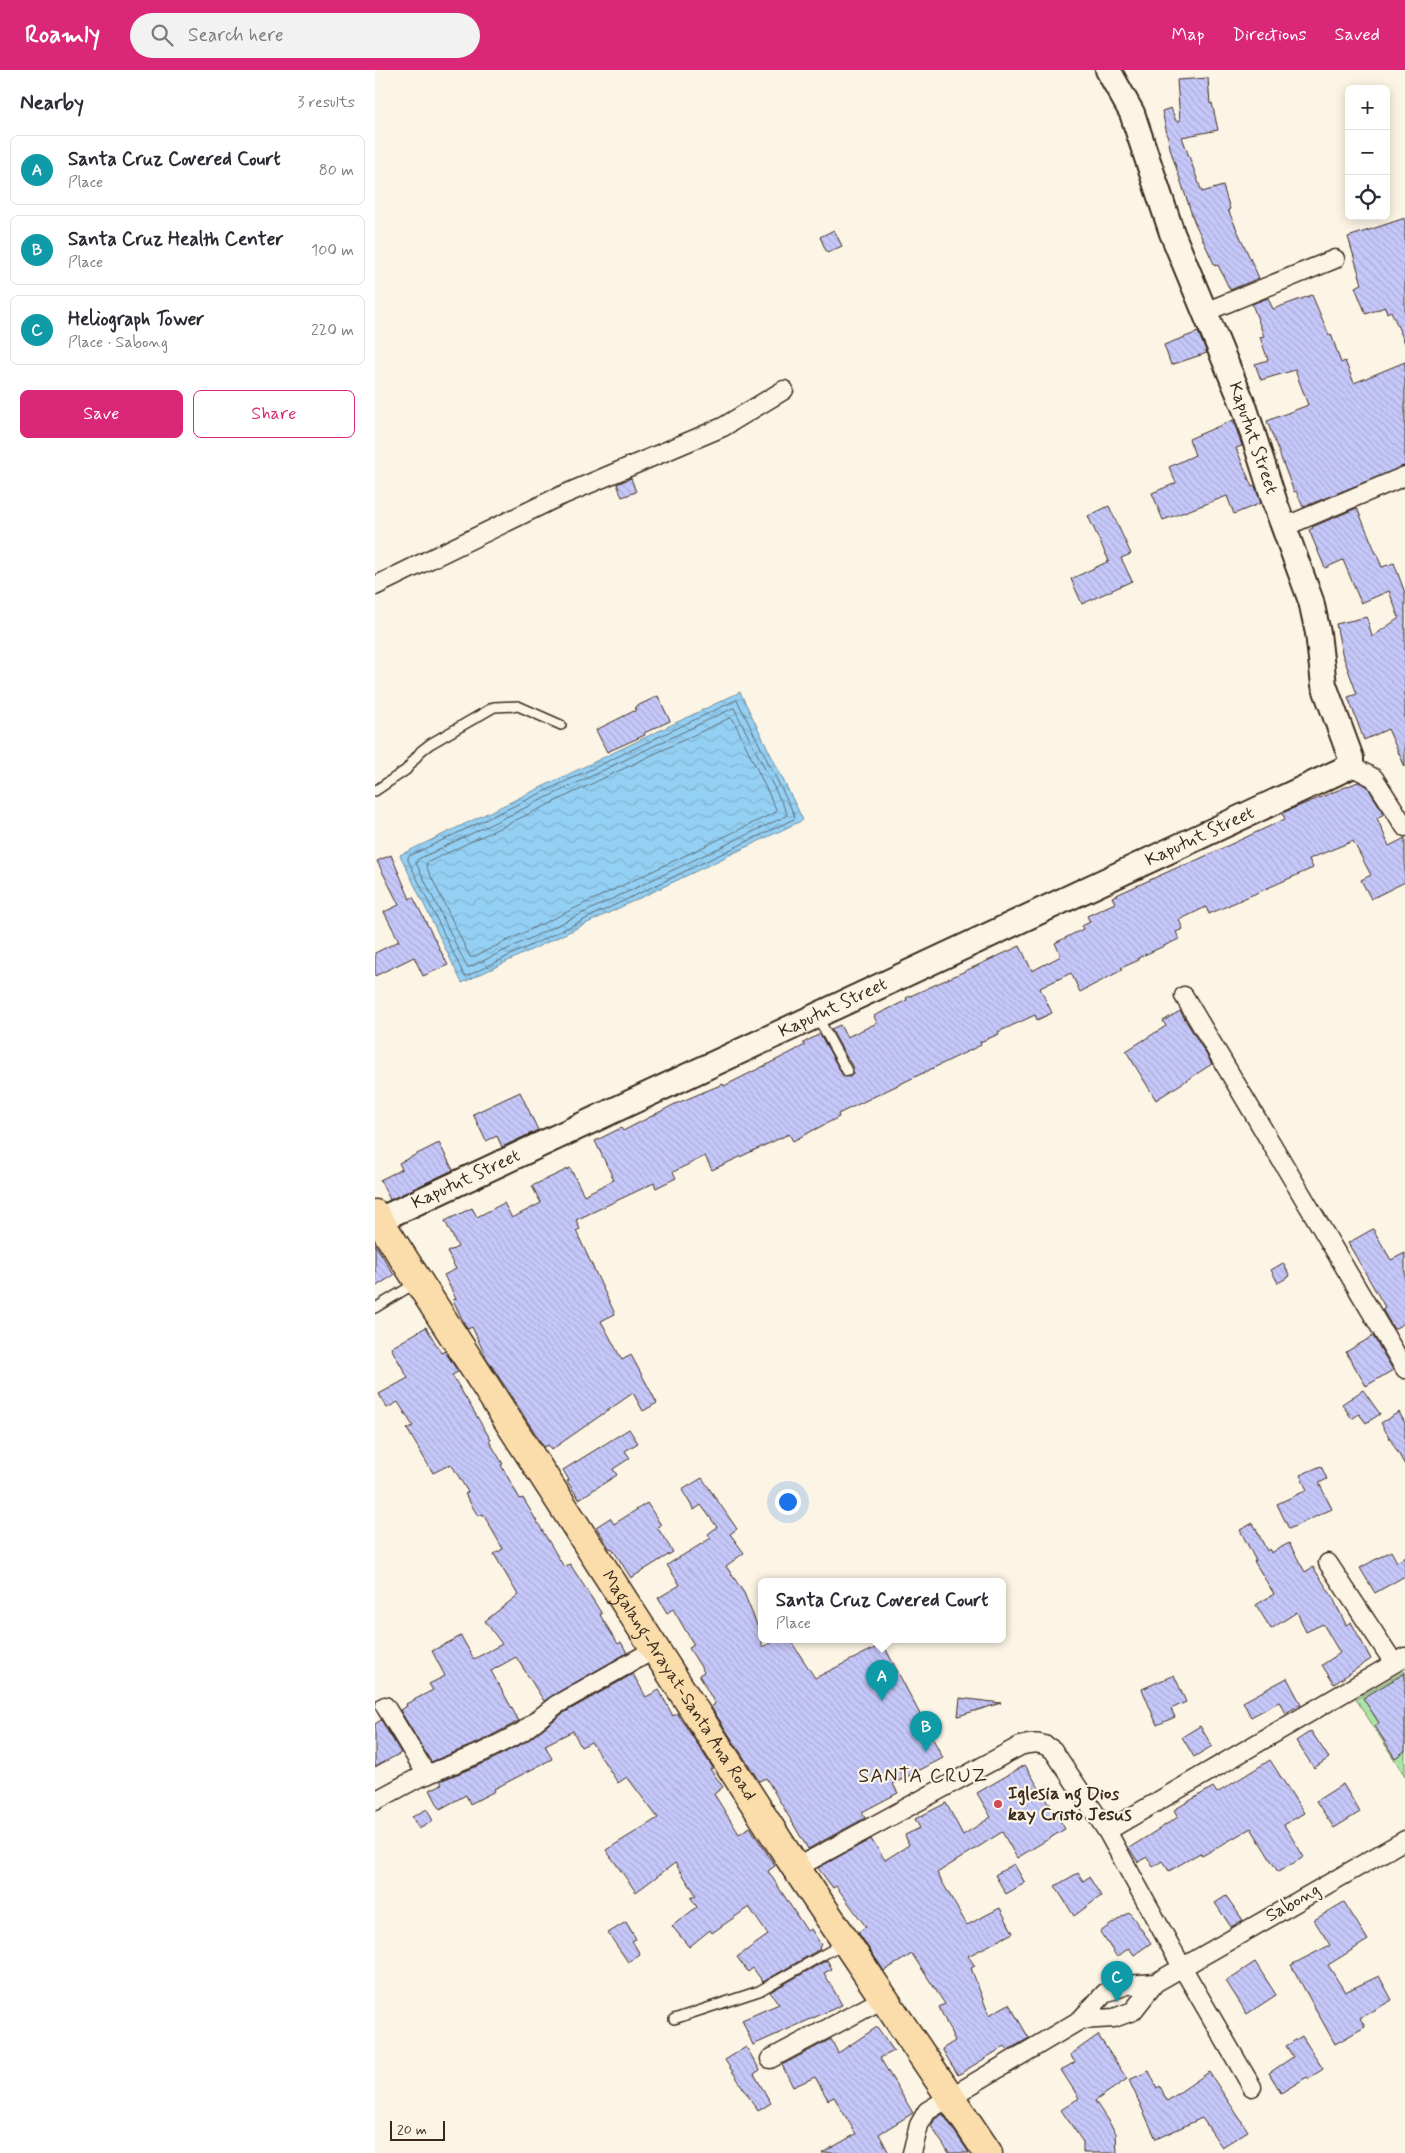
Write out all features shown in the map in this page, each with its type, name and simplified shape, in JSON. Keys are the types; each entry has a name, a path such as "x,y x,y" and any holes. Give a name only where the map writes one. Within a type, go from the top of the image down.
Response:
{"main road":[{"name":"Magalang-Arayat-Santa Ana Road","path":"377,1217 796,1868 988,2153"}],"street":[{"name":"Kaputut Street","path":"377,1217 817,1016 1351,766 1351,758 1324,685 1318,633 1311,602 1284,528 1245,409 1172,233 1133,113 1108,70"},
{"path":"1205,312 1335,259"},
{"path":"375,586 558,497 723,427 784,390"},
{"path":"1284,528 1405,476"},
{"path":"1351,766 1374,778 1405,827"},
{"path":"1184,996 1405,1369"},
{"path":"1107,1831 1399,1660 1329,1563"},
{"path":"375,1801 427,1775 483,1752 522,1732 556,1705 655,1649"},
{"path":"385,1706 427,1775"},
{"path":"796,1868 1020,1746 1033,1742 1046,1745 1053,1750 1107,1831 1182,1967 1252,2087"},
{"name":"Sabong","path":"1155,1983 1405,1840"},
{"path":"911,2153 919,2125 927,2110 1028,2053 1079,2020 1105,1993 1127,1985 1155,1983"},
{"path":"1079,2020 1114,2018 1133,2011 1155,1983"},
{"path":"770,2059 885,1998"}],"lane":[{"path":"375,791 406,770 421,751 430,744 494,707 518,706 561,725"},
{"path":"817,1016 847,1071"},
{"path":"375,1308 419,1282"},
{"path":"674,2019 759,1991 846,1942"}],"green space":[{"path":"1405,1671 1405,1776 1356,1699"}],"water":[{"path":"740,692 803,820 462,983 400,855"}],"building":[{"path":"1208,78 1210,104 1212,103 1218,130 1182,137 1202,192 1223,186 1230,209 1228,210 1259,278 1230,290 1218,265 1215,266 1194,221 1171,152 1162,111 1171,108 1176,121 1180,121 1177,80"},
{"path":"1405,218 1405,343 1391,311 1387,313 1385,307 1366,314 1355,287 1362,284 1348,237"},
{"path":"834,230 842,246 827,253 820,237"},
{"path":"1312,295 1329,335 1331,334 1341,363 1345,361 1354,383 1405,362 1405,466 1303,507 1296,491 1294,492 1267,421 1308,405 1295,370 1261,380 1255,364 1268,360 1260,337 1264,336 1252,304 1268,298 1273,309"},
{"path":"1198,332 1207,353 1171,365 1164,345"},
{"path":"1233,420 1242,446 1236,448 1252,487 1255,486 1261,503 1234,514 1227,496 1163,520 1152,493 1176,483 1169,467 1195,455 1189,439"},
{"path":"631,478 636,492 622,497 617,484"},
{"path":"1109,506 1131,554 1121,558 1132,581 1082,604 1071,579 1109,561 1088,516"},
{"path":"1357,508 1382,567 1394,563 1405,593 1405,767 1388,729 1364,740 1348,697 1357,694 1342,653 1336,624 1367,617 1372,637 1399,618 1389,591 1361,603 1343,560 1325,568 1309,530"},
{"path":"658,696 670,721 644,733 645,735 607,752 596,730 636,710 635,707"},
{"path":"1358,782 1367,786 1384,814 1377,818 1389,846 1405,838 1405,882 1371,899 1361,880 1371,875 1353,841 1309,859 1313,868 1209,914 1206,907 1179,920 1183,929 1176,932 1179,939 1138,958 1139,960 1121,968 1122,970 1080,992 1071,973 1040,988 1052,1013 1037,1020 1035,1015 998,1032 999,1034 980,1042 981,1045 838,1114 839,1117 793,1141 789,1134 712,1170 705,1156 673,1172 676,1178 656,1188 654,1183 576,1220 580,1229 576,1231 615,1314 601,1321 622,1360 631,1355 657,1403 643,1411 633,1393 551,1450 548,1445 544,1447 486,1357 472,1327 468,1329 466,1327 453,1300 456,1299 444,1275 456,1269 447,1252 458,1247 445,1221 472,1208 477,1217 504,1203 512,1218 541,1203 532,1186 570,1168 584,1195 614,1180 595,1141 621,1128 623,1131 675,1104 723,1084 724,1086 805,1045 803,1043 820,1034 844,1077 850,1077 853,1074 853,1068 831,1029 840,1025 847,1037 877,1023 874,1016 907,1000 906,998 1020,946 1032,971 1061,956 1055,943 1083,929 1082,926 1090,922 1087,916 1115,903 1112,897 1285,819 1282,813"},
{"path":"391,855 410,899 413,897 448,965 423,976 414,957 375,976 375,953 399,941 384,912 399,905 377,861"},
{"path":"1180,1011 1212,1064 1156,1100 1126,1051 1166,1026 1163,1021"},
{"path":"520,1092 538,1130 502,1147 497,1136 486,1141 473,1114"},
{"path":"439,1143 453,1170 390,1200 380,1180 402,1169 399,1163"},
{"path":"1373,1229 1391,1260 1405,1253 1405,1323 1394,1329 1382,1309 1385,1307 1348,1243"},
{"path":"375,1244 394,1275 375,1287"},
{"path":"1283,1263 1290,1276 1278,1283 1271,1270"},
{"path":"426,1327 441,1353 445,1351 458,1372 452,1375 491,1440 489,1441 503,1464 501,1465 520,1499 523,1498 564,1567 570,1564 602,1614 600,1615 618,1644 621,1642 627,1653 544,1701 516,1657 491,1671 519,1721 479,1742 431,1762 400,1710 407,1706 406,1704 433,1690 429,1684 445,1676 432,1651 461,1636 474,1659 502,1644 485,1621 518,1595 494,1554 503,1549 483,1514 478,1516 465,1494 468,1492 451,1464 433,1473 407,1429 413,1426 398,1402 387,1408 379,1394 408,1378 391,1348"},
{"path":"1373,1336 1393,1370 1366,1386 1346,1352"},
{"path":"1363,1390 1380,1414 1366,1423 1359,1414 1352,1419 1342,1404"},
{"path":"1399,1412 1405,1423 1405,1465 1381,1423"},
{"path":"629,1429 638,1443 625,1451 630,1458 613,1469 617,1475 579,1499 567,1481 569,1480 563,1470"},
{"path":"1321,1466 1327,1479 1319,1483 1332,1509 1289,1529 1277,1504 1307,1490 1300,1475"},
{"path":"702,1478 737,1529 730,1534 744,1553 726,1566 744,1593 758,1624 758,1643 762,1643 762,1647 771,1643 792,1643 815,1678 883,1644 943,1758 893,1784 898,1793 862,1812 865,1818 808,1849 766,1778 759,1781 711,1707 715,1704 699,1675 704,1672 689,1648 694,1645 673,1609 667,1613 658,1598 680,1585 667,1565 711,1538 708,1534 717,1527 701,1505 694,1510 682,1490"},
{"path":"647,1503 661,1525 657,1527 673,1552 631,1578 596,1527 610,1518 614,1524"},
{"path":"1253,1523 1267,1551 1269,1549 1271,1553 1289,1543 1305,1572 1313,1567 1332,1596 1346,1625 1351,1622 1371,1659 1334,1684 1322,1665 1340,1653 1323,1624 1306,1632 1297,1612 1271,1629 1256,1605 1274,1594 1254,1561 1256,1561 1240,1530"},
{"path":"1391,1551 1397,1562 1405,1557 1405,1576 1375,1593 1360,1568"},
{"path":"1405,1673 1405,1751 1395,1758 1375,1726 1379,1723 1363,1698"},
{"path":"633,1674 646,1697 659,1690 673,1716 677,1713 713,1768 710,1769 723,1787 714,1794 739,1834 750,1827 775,1866 768,1871 807,1931 811,1929 821,1945 820,1949 763,1982 753,1968 748,1972 737,1957 768,1935 749,1907 712,1933 710,1930 689,1947 672,1926 697,1907 691,1898 696,1895 675,1863 636,1892 606,1850 658,1818 627,1777 618,1783 591,1742 581,1747 573,1731 545,1745 552,1759 494,1789 495,1791 470,1804 466,1795 440,1809 430,1790 442,1784 440,1781 487,1762 527,1741 562,1714"},
{"path":"1174,1675 1186,1702 1171,1709 1175,1717 1157,1725 1142,1689"},
{"path":"1287,1678 1301,1704 1286,1713 1279,1702 1251,1717 1243,1702"},
{"path":"960,1698 1001,1703 958,1716"},
{"path":"381,1720 401,1753 375,1767 375,1724"},
{"path":"1200,1726 1212,1746 1194,1757 1182,1737"},
{"path":"1311,1731 1329,1758 1314,1768 1296,1741"},
{"path":"1270,1760 1304,1813 1284,1825 1304,1857 1278,1872 1251,1828 1202,1856 1200,1853 1169,1871 1162,1861 1153,1867 1147,1857 1138,1862 1129,1848 1178,1817 1174,1810 1213,1787 1217,1793"},
{"path":"1025,1765 1065,1829 1017,1858 1002,1832 937,1873 967,1925 1000,1908 1013,1933 968,1956 975,1966 971,1968 989,2015 1009,2004 1029,2038 1008,2050 1005,2046 958,2075 942,2049 955,2041 939,2007 945,2004 912,1954 884,1971 858,1932 866,1927 836,1886 833,1888 818,1868 871,1839 885,1860 909,1845 905,1835 920,1828 915,1819 946,1803 963,1835 991,1817 977,1793"},
{"path":"1343,1784 1360,1812 1334,1828 1316,1801"},
{"path":"427,1809 433,1821 419,1829 412,1817"},
{"path":"1014,1864 1025,1883 1006,1894 995,1875"},
{"path":"1078,1873 1083,1881 1089,1877 1101,1896 1074,1916 1055,1886"},
{"path":"1226,1896 1243,1920 1231,1927 1215,1903"},
{"path":"1344,1902 1368,1940 1328,1965 1345,1992 1379,1976 1392,2000 1360,2018 1365,2027 1335,2044 1291,1965 1330,1945 1314,1920"},
{"path":"1129,1912 1151,1943 1134,1955 1129,1948 1117,1957 1100,1932"},
{"path":"626,1922 636,1939 632,1941 640,1954 628,1962 608,1933"},
{"path":"827,1960 832,1969 824,1973 842,2005 753,2045 742,2020 779,2004 770,1992"},
{"path":"1255,1962 1276,1995 1247,2014 1226,1981"},
{"path":"877,2027 894,2051 880,2058 913,2113 879,2134 889,2153 822,2153 856,2134 834,2097 828,2100 815,2077 793,2087 782,2065 831,2039 838,2053"},
{"path":"1098,2035 1127,2079 1095,2101 1116,2133 1117,2153 1083,2153 1083,2142 1061,2110 1079,2098 1061,2070 1075,2062 1070,2055"},
{"path":"1302,2036 1323,2069 1309,2079 1307,2077 1281,2093 1269,2073 1293,2057 1286,2046"},
{"path":"746,2047 760,2070 754,2074 771,2103 758,2111 725,2060"},
{"path":"1149,2071 1157,2088 1160,2086 1167,2101 1209,2072 1248,2131 1222,2147 1202,2118 1156,2139 1129,2080"},
{"path":"943,2114 969,2153 949,2153 931,2126 935,2119"}],"place":[{"name":"Santa Cruz Covered Court","path":"882,1701"},
{"name":"Santa Cruz Health Center","path":"926,1752"},
{"name":"Iglesia ng Dios kay Cristo Jesus","path":"998,1804"},
{"name":"Heliograph Tower","path":"1117,2002"}],"district":[{"name":"SANTA CRUZ","path":"923,1776"}]}
